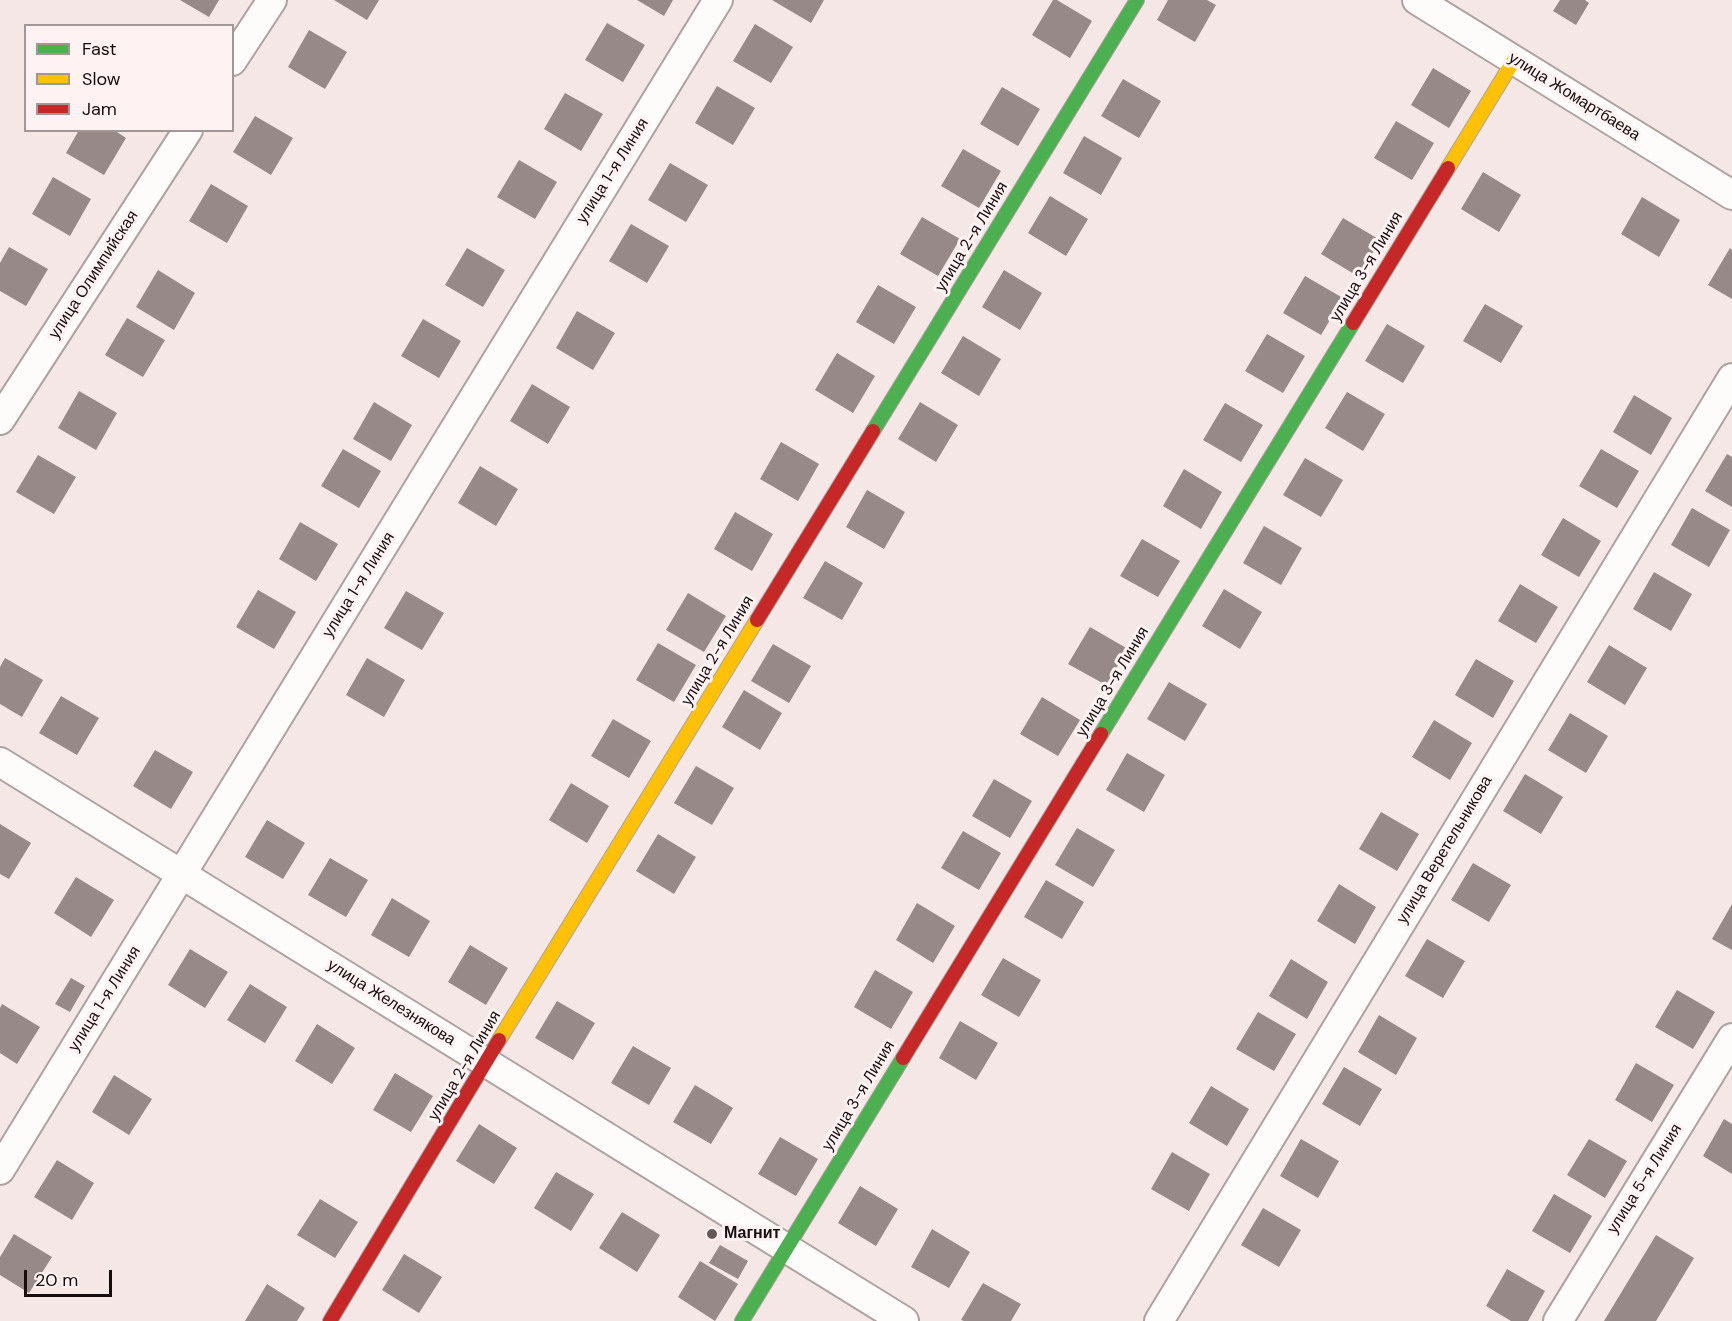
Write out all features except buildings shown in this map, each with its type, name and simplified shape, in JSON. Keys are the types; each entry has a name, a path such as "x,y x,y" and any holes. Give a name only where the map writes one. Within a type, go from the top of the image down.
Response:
{"street":[{"path":"234,58 272,0"},
{"name":"улица 1-я Линия","path":"0,1170 718,0"},
{"name":"улица 2-я Линия","path":"330,1321 486,1062 1137,0"},
{"name":"улица Жомартбаева","path":"1417,0 1732,195"},
{"name":"улица 3-я Линия","path":"742,1321 1514,60"},
{"name":"улица Олимпийская","path":"0,420 187,132"},
{"name":"улица Веретельникова","path":"1159,1321 1732,378"},
{"name":"улица Железнякова","path":"0,762 904,1321"},
{"name":"улица 5-я Линия","path":"1558,1321 1732,1038"}],"traffic: fast":[{"path":"873,431 1137,0"},
{"path":"1101,734 1353,323"},
{"path":"742,1321 903,1058"}],"traffic: slow":[{"path":"1448,168 1514,60"},
{"path":"499,1040 757,620"}],"traffic: jam":[{"path":"1353,323 1448,168"},
{"path":"757,620 873,431"},
{"path":"903,1058 1101,734"},
{"path":"330,1321 499,1040"}],"place":[{"name":"Магнит","path":"712,1234"}]}
